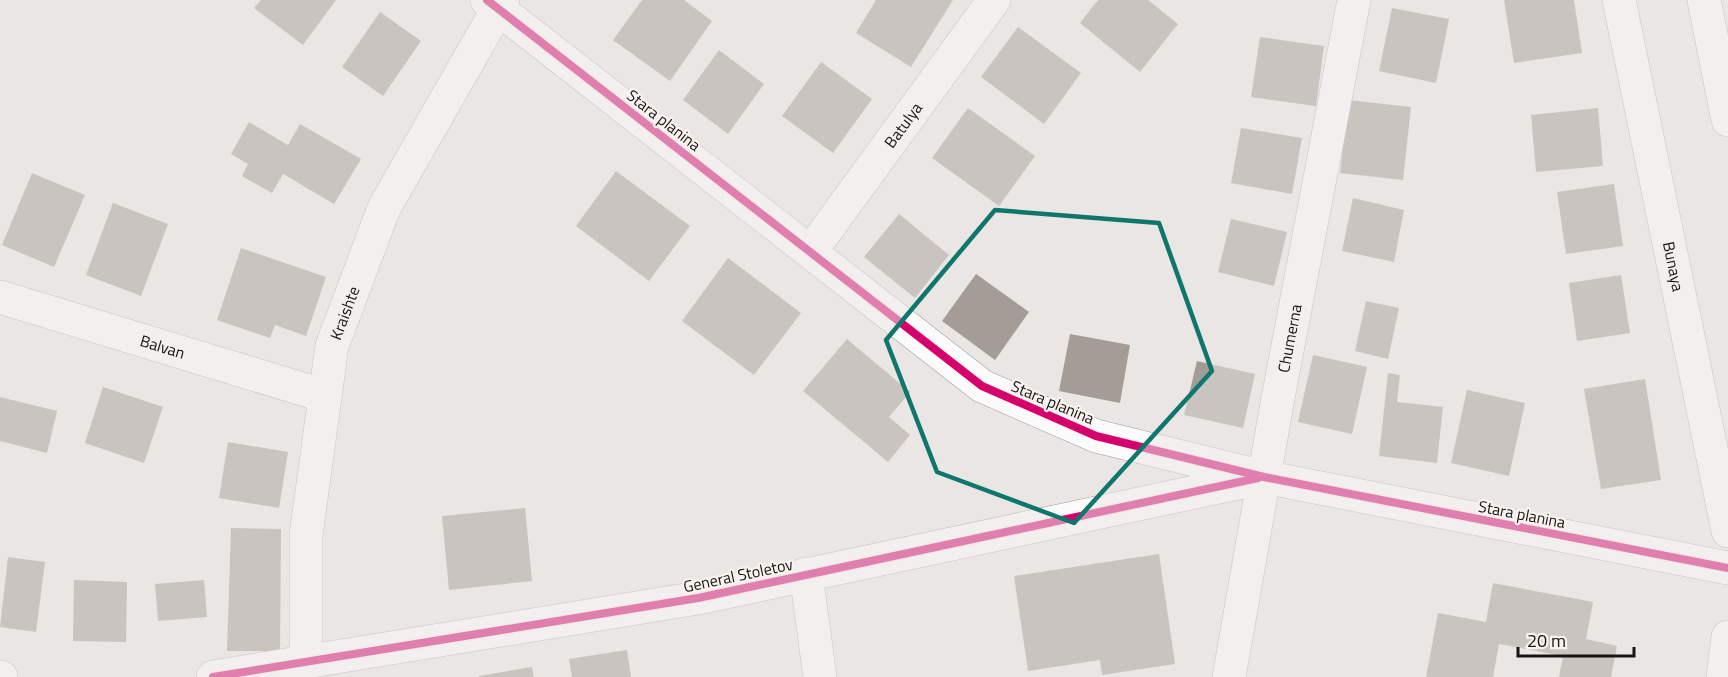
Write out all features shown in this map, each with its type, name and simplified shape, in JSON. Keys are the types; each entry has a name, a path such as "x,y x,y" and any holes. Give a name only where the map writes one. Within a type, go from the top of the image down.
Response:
{"street":[{"name":"Batulya","path":"811,251 994,0"},
{"name":"Chumerna","path":"1229,677 1264,477 1354,0"},
{"name":"Bunaya","path":"1619,0 1728,531"},
{"path":"1704,0 1723,71 1728,120"},
{"name":"Stara planina","path":"496,3 982,386 1096,436 1264,477 1728,568"},
{"name":"Kraishte","path":"306,661 306,535 332,346 384,208 496,3"},
{"name":"Balvan","path":"0,297 325,396"},
{"name":"General Stoletov","path":"213,677 698,597 1264,477"},
{"path":"806,574 820,677"},
{"path":"1723,677 1728,637"}],"highlighted area":[{"path":"995,210 1159,223 1212,371 1074,523 937,472 886,340"}],"building":[{"path":"261,0 336,0 303,45 254,8"},
{"path":"642,0 684,0 712,21 670,81 613,40"},
{"path":"876,0 953,0 911,67 856,33"},
{"path":"1098,0 1148,0 1178,24 1140,72 1080,23"},
{"path":"1504,0 1574,0 1582,53 1514,63"},
{"path":"1392,8 1449,19 1436,83 1379,71"},
{"path":"380,12 421,41 383,96 342,67"},
{"path":"1018,27 1081,73 1044,124 981,77"},
{"path":"1260,37 1324,46 1316,106 1251,97"},
{"path":"719,50 764,84 728,134 683,100"},
{"path":"821,62 872,99 833,153 782,116"},
{"path":"1348,100 1411,107 1403,180 1340,173"},
{"path":"968,108 1035,156 999,206 932,158"},
{"path":"1598,108 1603,166 1536,172 1531,115"},
{"path":"249,122 288,145 300,124 361,159 334,204 283,174 272,193 242,176 248,164 231,154"},
{"path":"1241,128 1302,138 1292,194 1231,183"},
{"path":"616,171 690,226 649,281 576,226"},
{"path":"32,173 85,195 54,267 2,245"},
{"path":"1614,184 1623,246 1566,254 1557,192"},
{"path":"1353,198 1404,210 1394,262 1342,251"},
{"path":"113,203 168,224 141,296 86,275"},
{"path":"899,214 949,255 915,298 864,257"},
{"path":"1231,219 1287,232 1274,286 1218,272"},
{"path":"241,248 326,277 306,336 275,325 270,338 217,320"},
{"path":"728,258 801,313 754,375 682,321"},
{"path":"976,274 1029,312 995,360 942,321"},
{"path":"1621,275 1630,333 1577,341 1569,283"},
{"path":"1366,301 1399,308 1388,359 1355,351"},
{"path":"1070,334 1130,345 1120,403 1059,391"},
{"path":"847,339 910,392 889,417 910,435 888,462 803,391"},
{"path":"1313,355 1367,367 1352,434 1298,422"},
{"path":"1197,361 1255,374 1243,428 1184,415"},
{"path":"1388,373 1400,375 1397,402 1443,407 1437,463 1379,456"},
{"path":"1645,379 1661,480 1601,489 1584,389"},
{"path":"103,387 163,407 144,463 85,443"},
{"path":"1467,390 1525,403 1509,476 1451,463"},
{"path":"0,397 57,411 47,453 0,441"},
{"path":"228,442 288,452 279,508 219,498"},
{"path":"525,508 532,581 449,590 442,516"},
{"path":"231,528 281,529 280,651 227,651"},
{"path":"1159,554 1175,664 1102,675 1100,660 1028,671 1014,576"},
{"path":"8,557 45,562 36,632 0,627"},
{"path":"74,580 127,582 126,642 73,641"},
{"path":"204,580 207,617 158,621 155,584"},
{"path":"1493,583 1593,602 1586,639 1617,646 1611,677 1559,677 1563,656 1499,644 1493,677 1426,677 1438,613 1486,622"},
{"path":"627,650 631,677 572,677 569,659"},
{"path":"532,667 534,677 479,677 479,676"}],"cycle path":[{"path":"487,0 982,386 1096,436 1264,477 1728,568"},
{"path":"213,677 698,598 1258,478"}]}
